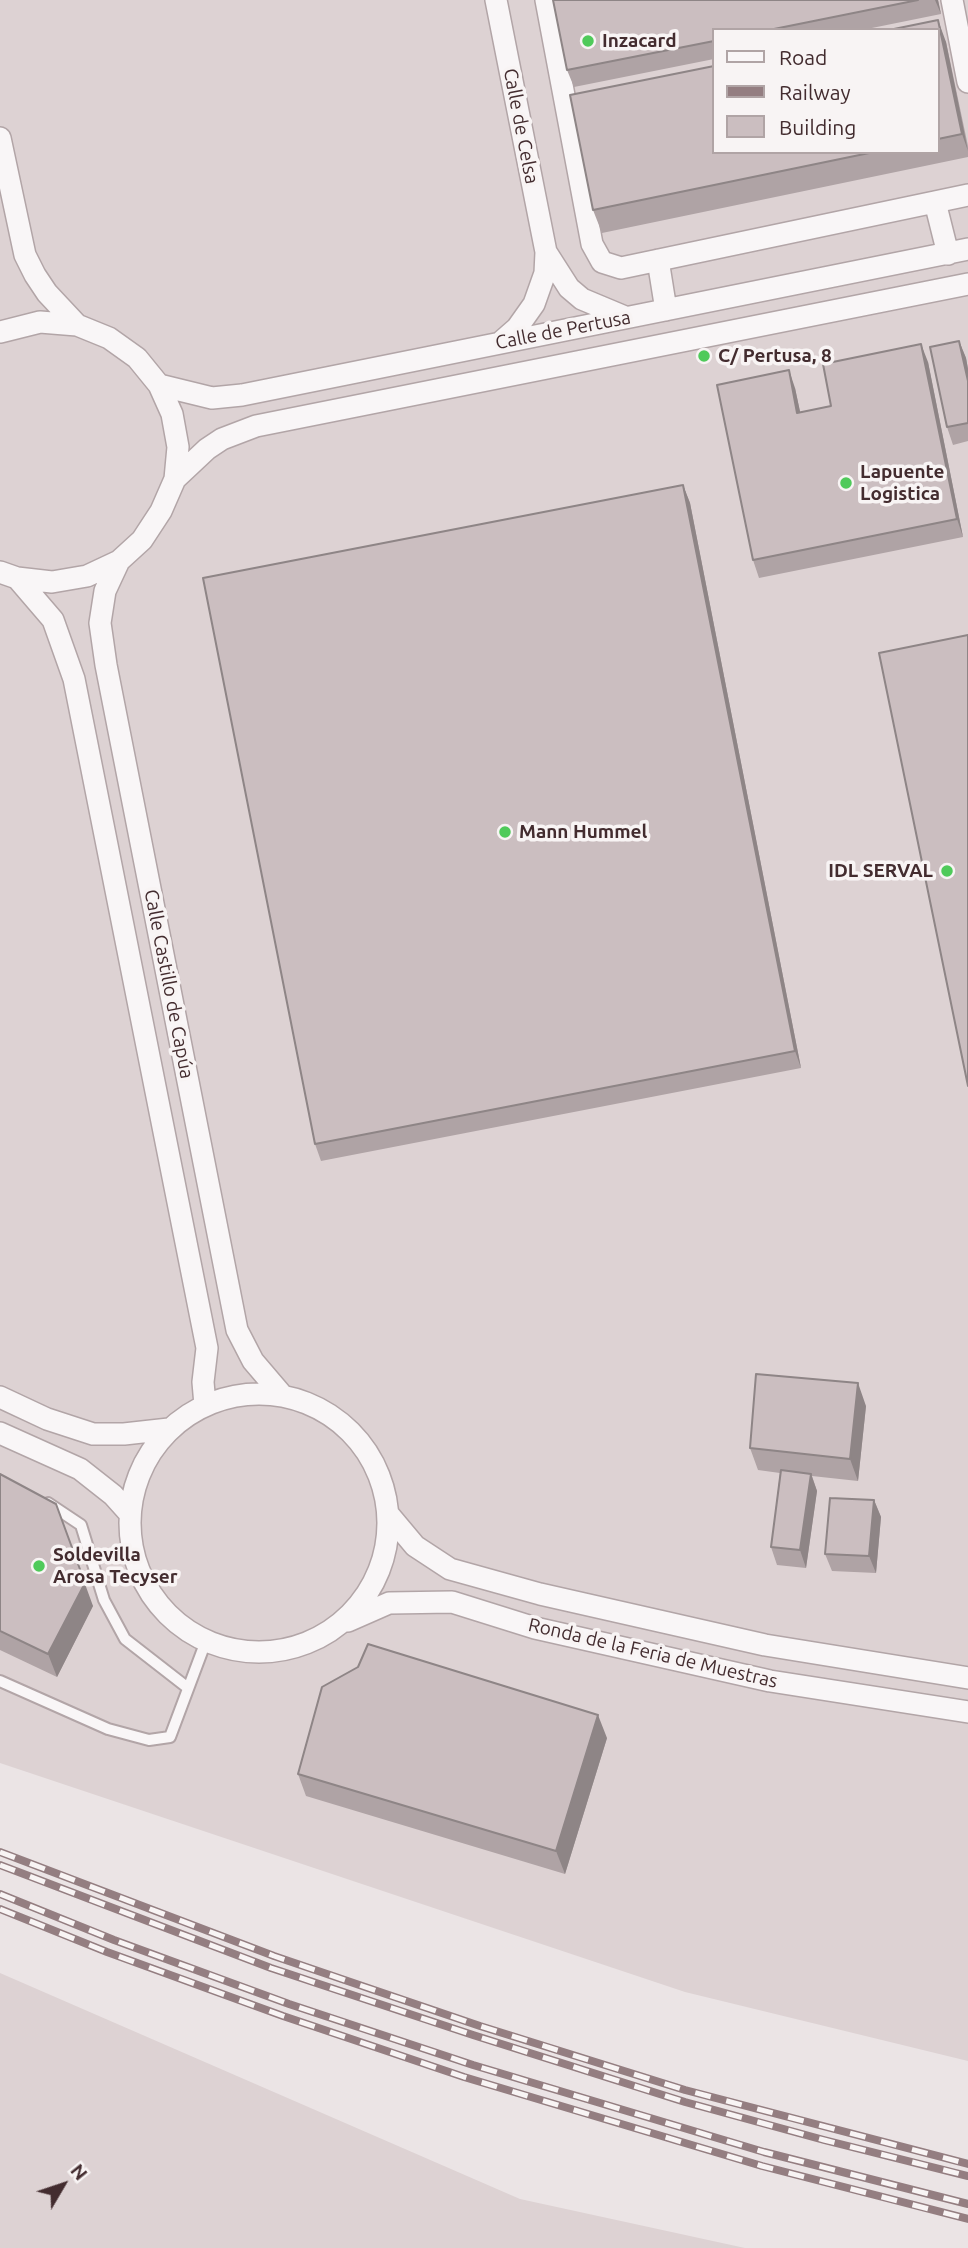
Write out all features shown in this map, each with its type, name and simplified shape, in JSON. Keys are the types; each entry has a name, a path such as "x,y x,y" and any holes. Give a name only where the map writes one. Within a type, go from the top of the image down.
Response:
{"street":[{"name":"Calle de Celsa","path":"496,0 546,252 541,289 534,304 522,322 501,343"},
{"path":"546,0 574,110 592,244 602,262 621,268 968,195"},
{"path":"952,0 955,31 968,82"},
{"path":"0,138 25,255 34,275 47,293 77,326"},
{"path":"935,202 958,251"},
{"name":"Calle de Pertusa","path":"159,385 195,395 229,397 958,251"},
{"name":"Calle de Celsa","path":"546,252 569,288 582,299 628,318"},
{"path":"658,260 666,310"},
{"name":"Calle de Pertusa","path":"175,479 215,444 239,431 256,426 968,284"},
{"path":"0,332 40,323 77,326 109,338 137,358 159,385 172,414 178,447 175,479 161,511 142,540 119,561 87,576 52,582 9,575"},
{"name":"Calle Castillo de Capúa","path":"119,561 105,591 100,623 111,692 237,1330 253,1361 282,1395"},
{"name":"Calle Castillo de Capúa","path":"9,575 53,620 74,678 206,1348 203,1382 205,1405"},
{"name":"Ronda de la Feria de Muestras","path":"342,1623 369,1593 385,1556 389,1515 383,1481 367,1450 344,1424 315,1405 282,1395 258,1393 235,1395 205,1405 169,1429 149,1454 136,1483 130,1514 132,1545 141,1575 157,1602 179,1624 206,1641 240,1651 276,1652 312,1642 342,1623 389,1603 452,1602 535,1628 770,1681 968,1712"},
{"name":"Ronda de la Feria de Muestras","path":"0,1397 47,1419 93,1434 169,1429"},
{"path":"0,1433 80,1469 113,1495 130,1514"},
{"name":"Ronda de la Feria de Muestras","path":"389,1515 415,1546 450,1569 540,1594 765,1645 968,1678"}],"lane":[{"path":"41,1498 81,1525 104,1600 125,1639 188,1688"},
{"path":"0,1681 108,1729 149,1740 170,1737 206,1641"}],"shaded area":[{"path":"0,0 968,0 968,2061 685,1992 0,1763"},
{"path":"0,1973 520,2199 745,2248 0,2248"}],"building":[{"path":"553,0 918,0 779,28 712,28 712,41 567,70"},
{"path":"938,20 940,28 899,28"},
{"path":"940,30 962,134 940,139"},
{"path":"712,66 712,154 864,154 593,210 570,95"},
{"path":"959,341 968,381 968,423 947,427 930,347"},
{"name":"Lapuente Logistica","path":"921,344 957,519 753,560 717,385 789,370 797,413 831,406 823,364"},
{"name":"Mann Hummel","path":"683,485 795,1051 315,1144 203,578"},
{"name":"IDL SERVAL","path":"968,635 968,1086 879,653"},
{"path":"756,1374 858,1383 850,1459 750,1448"},
{"path":"781,1470 811,1474 800,1550 771,1547"},
{"name":"Soldevilla Arosa Tecyser","path":"0,1474 56,1504 85,1583 48,1654 0,1631"},
{"path":"830,1498 874,1500 869,1556 825,1554"},
{"path":"368,1644 598,1715 556,1851 298,1774 322,1687 358,1667"}],"railway":[{"path":"0,1852 274,1956 480,2026 685,2090 968,2164"},
{"path":"0,1865 271,1968 473,2035 685,2102 968,2176"},
{"path":"0,1894 114,1940 289,2004 473,2065 764,2152 968,2204"},
{"path":"0,1909 107,1952 283,2016 464,2077 762,2166 968,2219"}],"place":[{"name":"Inzacard","path":"588,41"},
{"name":"C/ Pertusa, 8","path":"704,356"},
{"name":"Lapuente Logistica","path":"846,483"},
{"name":"Mann Hummel","path":"505,832"},
{"name":"IDL SERVAL","path":"947,871"},
{"name":"Soldevilla Arosa Tecyser","path":"39,1566"}]}
